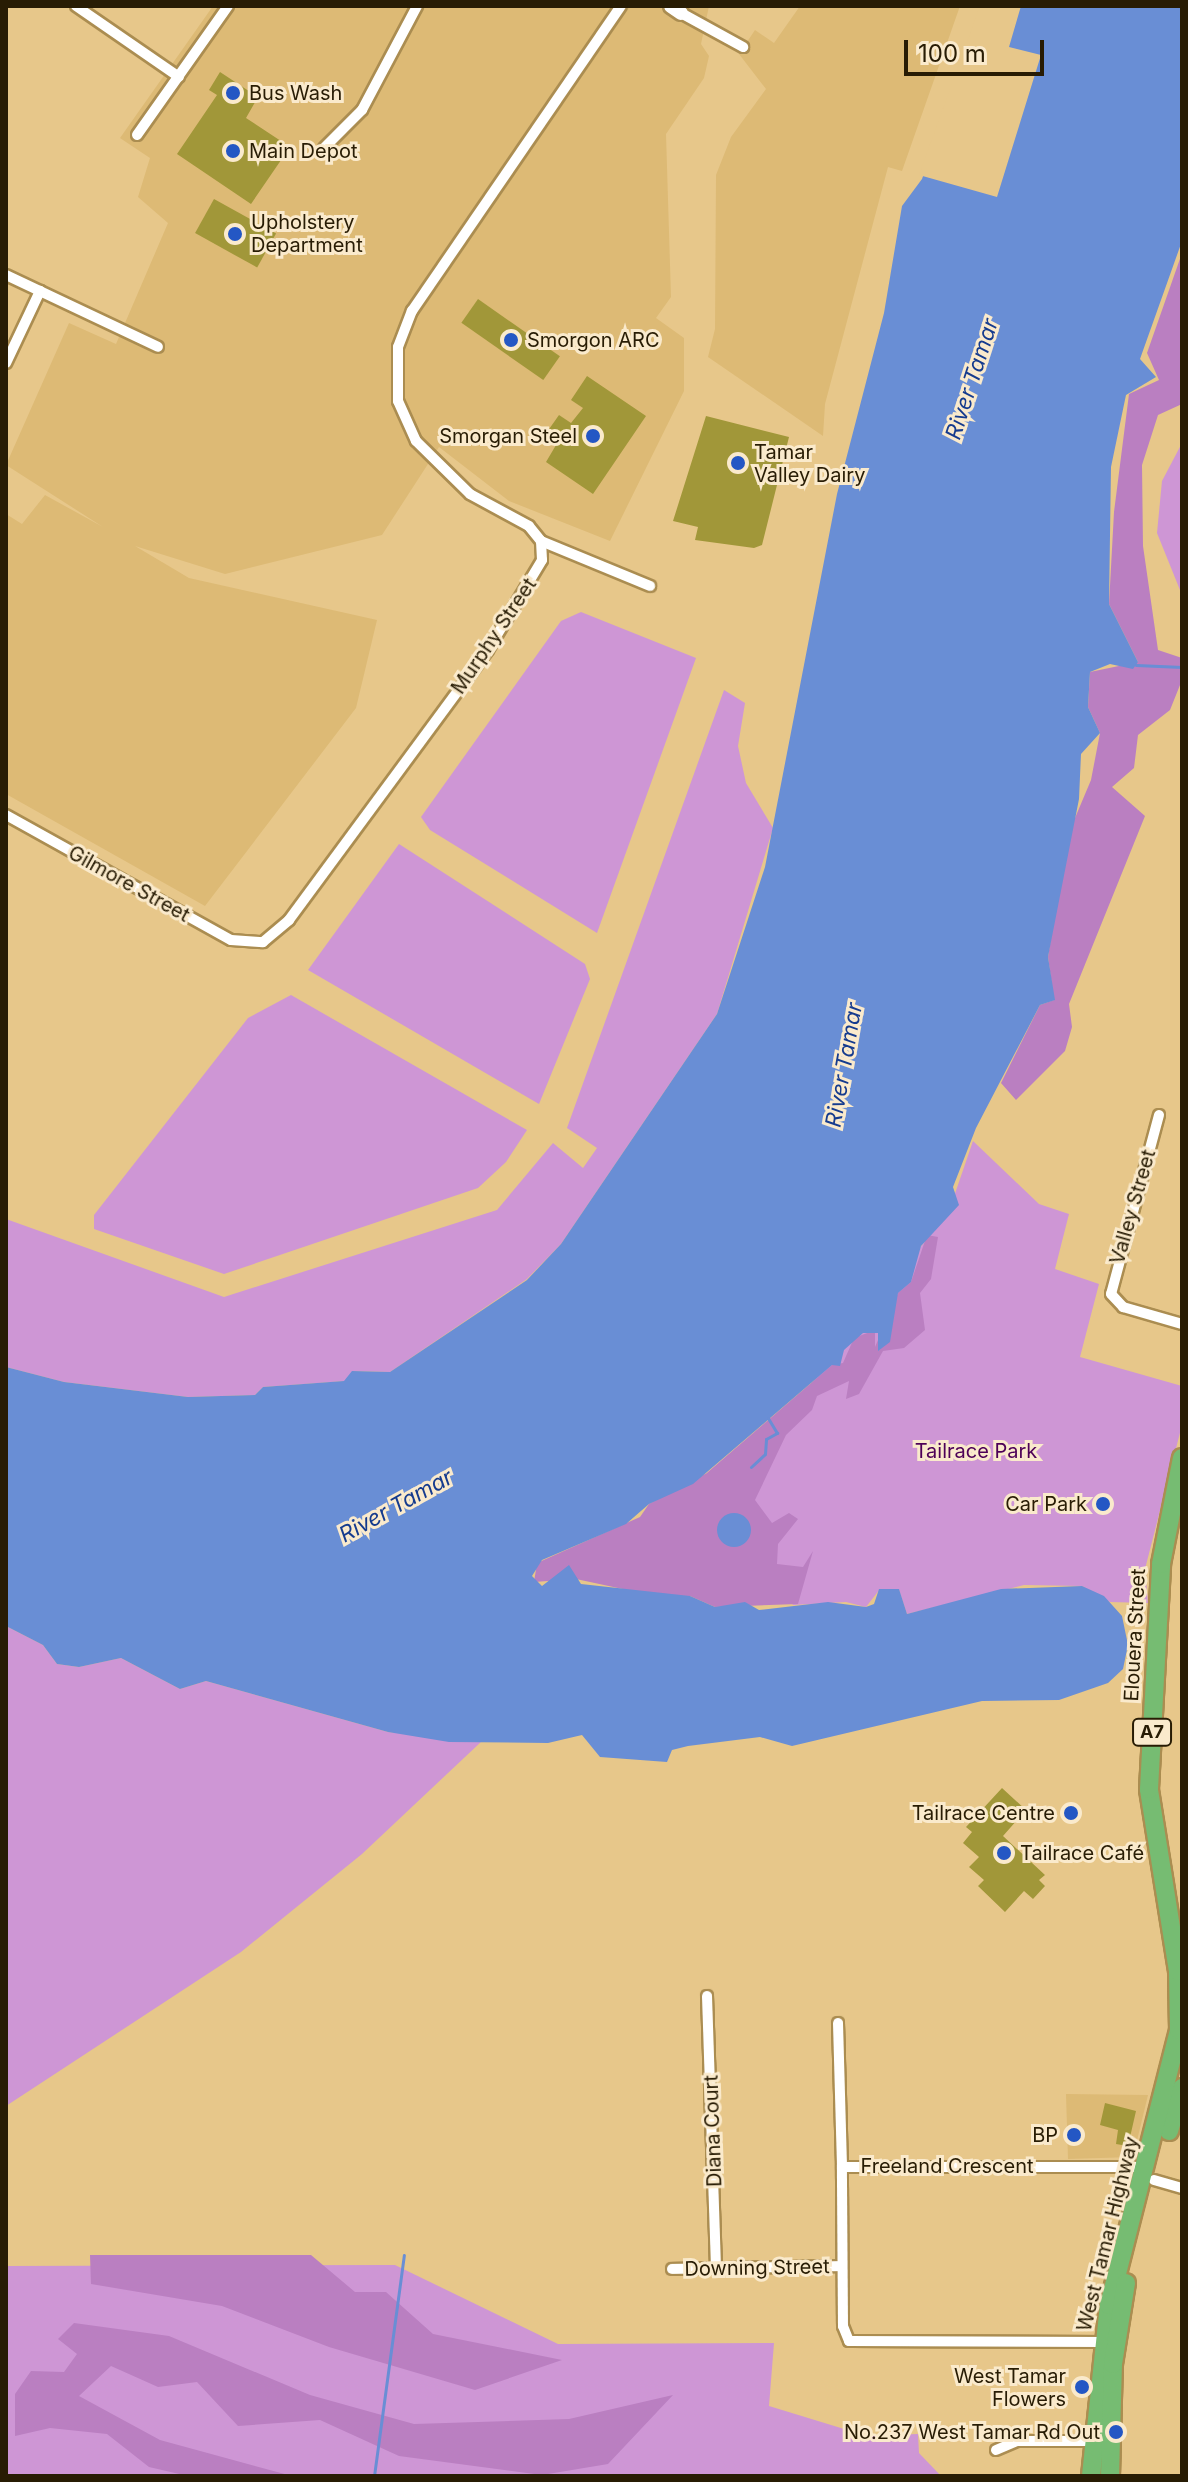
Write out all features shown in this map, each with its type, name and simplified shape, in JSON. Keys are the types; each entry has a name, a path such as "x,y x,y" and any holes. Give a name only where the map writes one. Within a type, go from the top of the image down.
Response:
{"highway":[{"name":"Elouera Street","path":"1181,1996 1149,1789 1161,1564 1182,1458"},
{"name":"West Tamar Highway","path":"1110,2476 1118,2330 1169,2083 1181,1996"},
{"name":"West Tamar Highway","path":"1091,2476 1103,2342 1150,2174 1182,2088"}],"street":[{"path":"76,6 179,77"},
{"path":"137,135 228,6"},
{"path":"324,148 362,110 417,6"},
{"path":"621,6 412,311 398,347 398,401 426,455 470,494 529,526 541,541 650,586"},
{"path":"676,9 743,47"},
{"path":"6,275 158,347"},
{"path":"6,363 40,291"},
{"name":"Murphy Street","path":"254,944 289,920 488,650 536,576 541,541"},
{"name":"Gilmore Street","path":"6,815 219,935 254,944"},
{"name":"Valley Street","path":"1159,1115 1110,1289 1113,1299 1123,1307 1182,1324"},
{"name":"Diana Court","path":"707,1996 716,2267"},
{"path":"838,2023 842,2167"},
{"name":"Freeland Crescent","path":"1103,2342 856,2345 844,2334 842,2167 1150,2174 1182,2188"},
{"name":"Downing Street","path":"672,2269 842,2266"},
{"path":"996,2450 1017,2441 1093,2441"}],"shaded area":[{"path":"213,6 709,6 701,44 709,56 704,78 666,134 671,297 656,318 684,338 684,391 610,541 509,501 439,447 382,535 225,574 135,546 189,578 377,620 356,708 205,906 6,794 6,514 22,524 45,495 103,527 6,465 69,323 116,344 168,223 138,197 150,158 120,138"},
{"path":"800,6 960,6 902,171 888,167 825,404 823,436 708,357 715,329 716,175 731,137 766,89 739,54 755,30 774,43"},
{"path":"1182,253 1182,404 1158,415 1142,465 1143,546 1158,650 1182,658 1182,680 1170,710 1138,735 1134,768 1112,787 1145,816 1069,1004 1072,1027 1065,1051 1016,1100 1001,1083 1040,1005 1054,1000 1048,957 1067,837 1091,780 1100,733 1088,707 1090,672 1138,662 1109,604 1114,512 1129,394 1159,380 1147,353"},
{"path":"927,1235 938,1237 931,1279 920,1293 925,1330 904,1348 883,1351 859,1394 846,1399 849,1381 817,1396 812,1410 786,1435 755,1500 772,1523 789,1513 798,1519 778,1544 777,1564 803,1567 813,1551 798,1604 715,1607 690,1596 660,1597 576,1579 534,1582 537,1563 640,1517 649,1504 707,1473 832,1365 843,1363 854,1338 875,1330 875,1347 898,1293 911,1282"},
{"path":"1066,2094 1148,2095 1133,2157 1068,2159"},
{"path":"90,2255 311,2255 355,2292 386,2292 433,2334 562,2360 475,2390 329,2347 222,2306 91,2284"},
{"path":"74,2323 169,2336 310,2395 414,2424 569,2419 673,2395 608,2464 542,2475 399,2456 320,2420 238,2426 197,2382 158,2387 111,2366 79,2396 160,2440 292,2476 188,2476 149,2467 107,2434 50,2428 15,2436 15,2394 31,2371 64,2372 77,2354 58,2339"}],"green space":[{"path":"1182,443 1182,595 1157,533 1162,481"},
{"path":"581,612 696,658 597,933 430,830 421,817 561,621"},
{"path":"724,690 745,703 738,746 746,783 773,828 717,1014 561,1244 527,1279 390,1372 353,1371 345,1381 263,1387 255,1395 188,1397 64,1382 6,1367 6,1219 224,1297 497,1210 553,1143 583,1168 597,1148 567,1128"},
{"path":"399,844 585,964 590,979 539,1104 308,970"},
{"path":"291,995 527,1130 506,1162 478,1188 224,1274 94,1229 94,1215 248,1018"},
{"name":"Tailrace Park","path":"973,1141 1039,1204 1069,1214 1055,1269 1099,1284 1080,1357 1182,1386 1182,1425 1145,1569 1148,1603 1110,1602 1082,1586 1024,1585 907,1614 899,1590 880,1589 866,1607 846,1602 793,1605 707,1473 813,1382 949,1211"},
{"path":"6,1626 43,1645 57,1664 79,1667 121,1658 180,1689 206,1681 388,1732 482,1741 362,1854 241,1952 6,2106"},
{"path":"395,2265 558,2344 774,2343 769,2406 867,2436 918,2434 919,2453 941,2476 6,2476 6,2266"}],"water":[{"name":"River Tamar","path":"984,6 1182,6 1182,241 1140,359 1156,377 1126,395 1111,467 1109,604 1138,662 1133,669 1110,664 1090,672 1088,707 1100,733 1081,754 1079,799 1048,957 1055,1000 1040,1005 976,1128 953,1187 959,1205 921,1246 911,1282 898,1293 890,1342 878,1351 878,1333 863,1333 844,1350 840,1366 832,1365 693,1484 649,1504 626,1524 542,1560 532,1576 542,1586 569,1565 581,1584 690,1596 715,1607 745,1602 759,1610 828,1602 866,1607 874,1604 879,1589 899,1589 907,1614 1001,1589 1082,1586 1104,1596 1122,1616 1128,1645 1123,1669 1108,1683 1059,1700 982,1701 792,1746 760,1737 688,1746 672,1750 667,1762 600,1757 582,1735 548,1743 449,1742 388,1732 206,1681 180,1689 121,1658 79,1667 57,1664 43,1645 6,1626 6,1367 64,1382 188,1397 255,1395 263,1387 344,1381 352,1371 390,1372 527,1280 561,1244 717,1014 765,867 837,494 884,313 902,206 922,179"},
{"path":"734,1513 746,1518 751,1530 746,1542 734,1547 722,1542 717,1530 722,1518"}],"pier":[{"path":"980,6 1021,6 1009,47 1041,55 997,197 919,175"}],"building":[{"name":"Main Depot","path":"220,72 258,97 246,118 290,147 251,204 177,154 217,95 209,90"},
{"name":"Upholstery Department","path":"214,199 276,233 257,268 195,233"},
{"name":"Smorgon ARC","path":"478,299 560,356 543,380 461,323"},
{"name":"Smorgan Steel","path":"587,376 646,416 593,494 546,462 559,440 547,432 559,415 571,423 583,408 571,400"},
{"name":"Tamar Valley Dairy","path":"706,416 789,437 762,545 754,548 695,540 698,527 673,521"},
{"name":"Tailrace Centre","path":"1002,1788 1026,1810 1003,1836 1045,1875 1039,1880 1045,1886 1033,1899 1024,1891 1005,1912 978,1886 984,1880 969,1867 979,1857 963,1843 972,1832 966,1827"},
{"path":"1105,2103 1136,2111 1128,2146 1116,2144 1118,2130 1100,2125"}],"waterway":[{"path":"1136,665 1182,667"},
{"path":"751,1467 765,1454 766,1439 777,1433 768,1418"},
{"path":"374,2476 404,2255"}],"place":[{"name":"Bus Wash","path":"233,93"},
{"name":"Main Depot","path":"233,151"},
{"name":"Upholstery Department","path":"235,234"},
{"name":"Smorgon ARC","path":"511,340"},
{"name":"Smorgan Steel","path":"593,436"},
{"name":"Tamar Valley Dairy","path":"738,463"},
{"name":"Car Park","path":"1103,1504"},
{"name":"Tailrace Centre","path":"1071,1813"},
{"name":"Tailrace Café","path":"1004,1853"},
{"name":"BP","path":"1074,2135"},
{"name":"West Tamar Flowers","path":"1082,2387"},
{"name":"No.237 West Tamar Rd Out","path":"1116,2432"}]}
